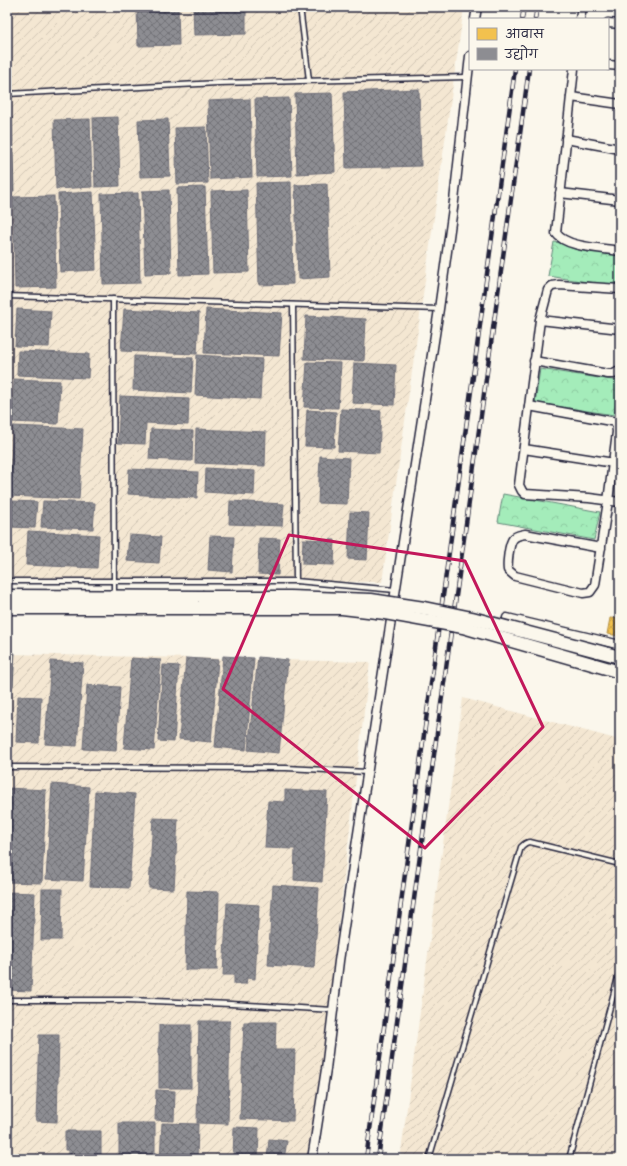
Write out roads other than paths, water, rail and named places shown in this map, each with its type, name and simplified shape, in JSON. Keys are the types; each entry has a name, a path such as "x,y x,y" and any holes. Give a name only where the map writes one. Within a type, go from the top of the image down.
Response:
{"main road":[{"path":"7,596 114,597 342,608 385,613 463,627 620,672"},
{"path":"7,608 200,602 290,597 370,600 424,608 472,618 620,657"}],"street":[{"path":"475,18 477,7"},
{"path":"580,18 582,7"},
{"path":"609,23 620,24"},
{"path":"609,65 620,66"},
{"path":"312,1159 367,772 439,309 454,201 469,66"},
{"path":"574,70 556,233 559,237 575,244 620,250"},
{"path":"571,97 620,104"},
{"path":"566,138 620,149"},
{"path":"560,193 620,200"},
{"path":"620,289 559,284 552,286 548,290 540,320 519,485 525,494 620,502"},
{"path":"540,320 620,329"},
{"path":"534,361 608,374 614,374 620,370"},
{"path":"529,406 616,422 618,432 614,463 601,548 595,585 590,592 583,593 515,576 508,570 507,563 512,539 516,536 525,534 601,548"},
{"path":"524,449 614,463"},
{"path":"506,618 620,645"}],"lane":[{"path":"300,7 309,80"},
{"path":"7,94 218,82 468,77"},
{"path":"7,296 439,309"},
{"path":"113,300 114,597"},
{"path":"293,305 296,581"},
{"path":"7,581 296,581 395,590"},
{"path":"7,767 286,768 367,772"},
{"path":"429,1159 519,855 524,844 530,842 620,864"},
{"path":"569,1159 619,979 620,970"},
{"path":"7,1000 144,1001 333,1010"}],"railway":[{"path":"522,18 524,7"},
{"path":"535,18 537,7"},
{"path":"366,1159 515,70"},
{"path":"378,1159 529,70"}]}
